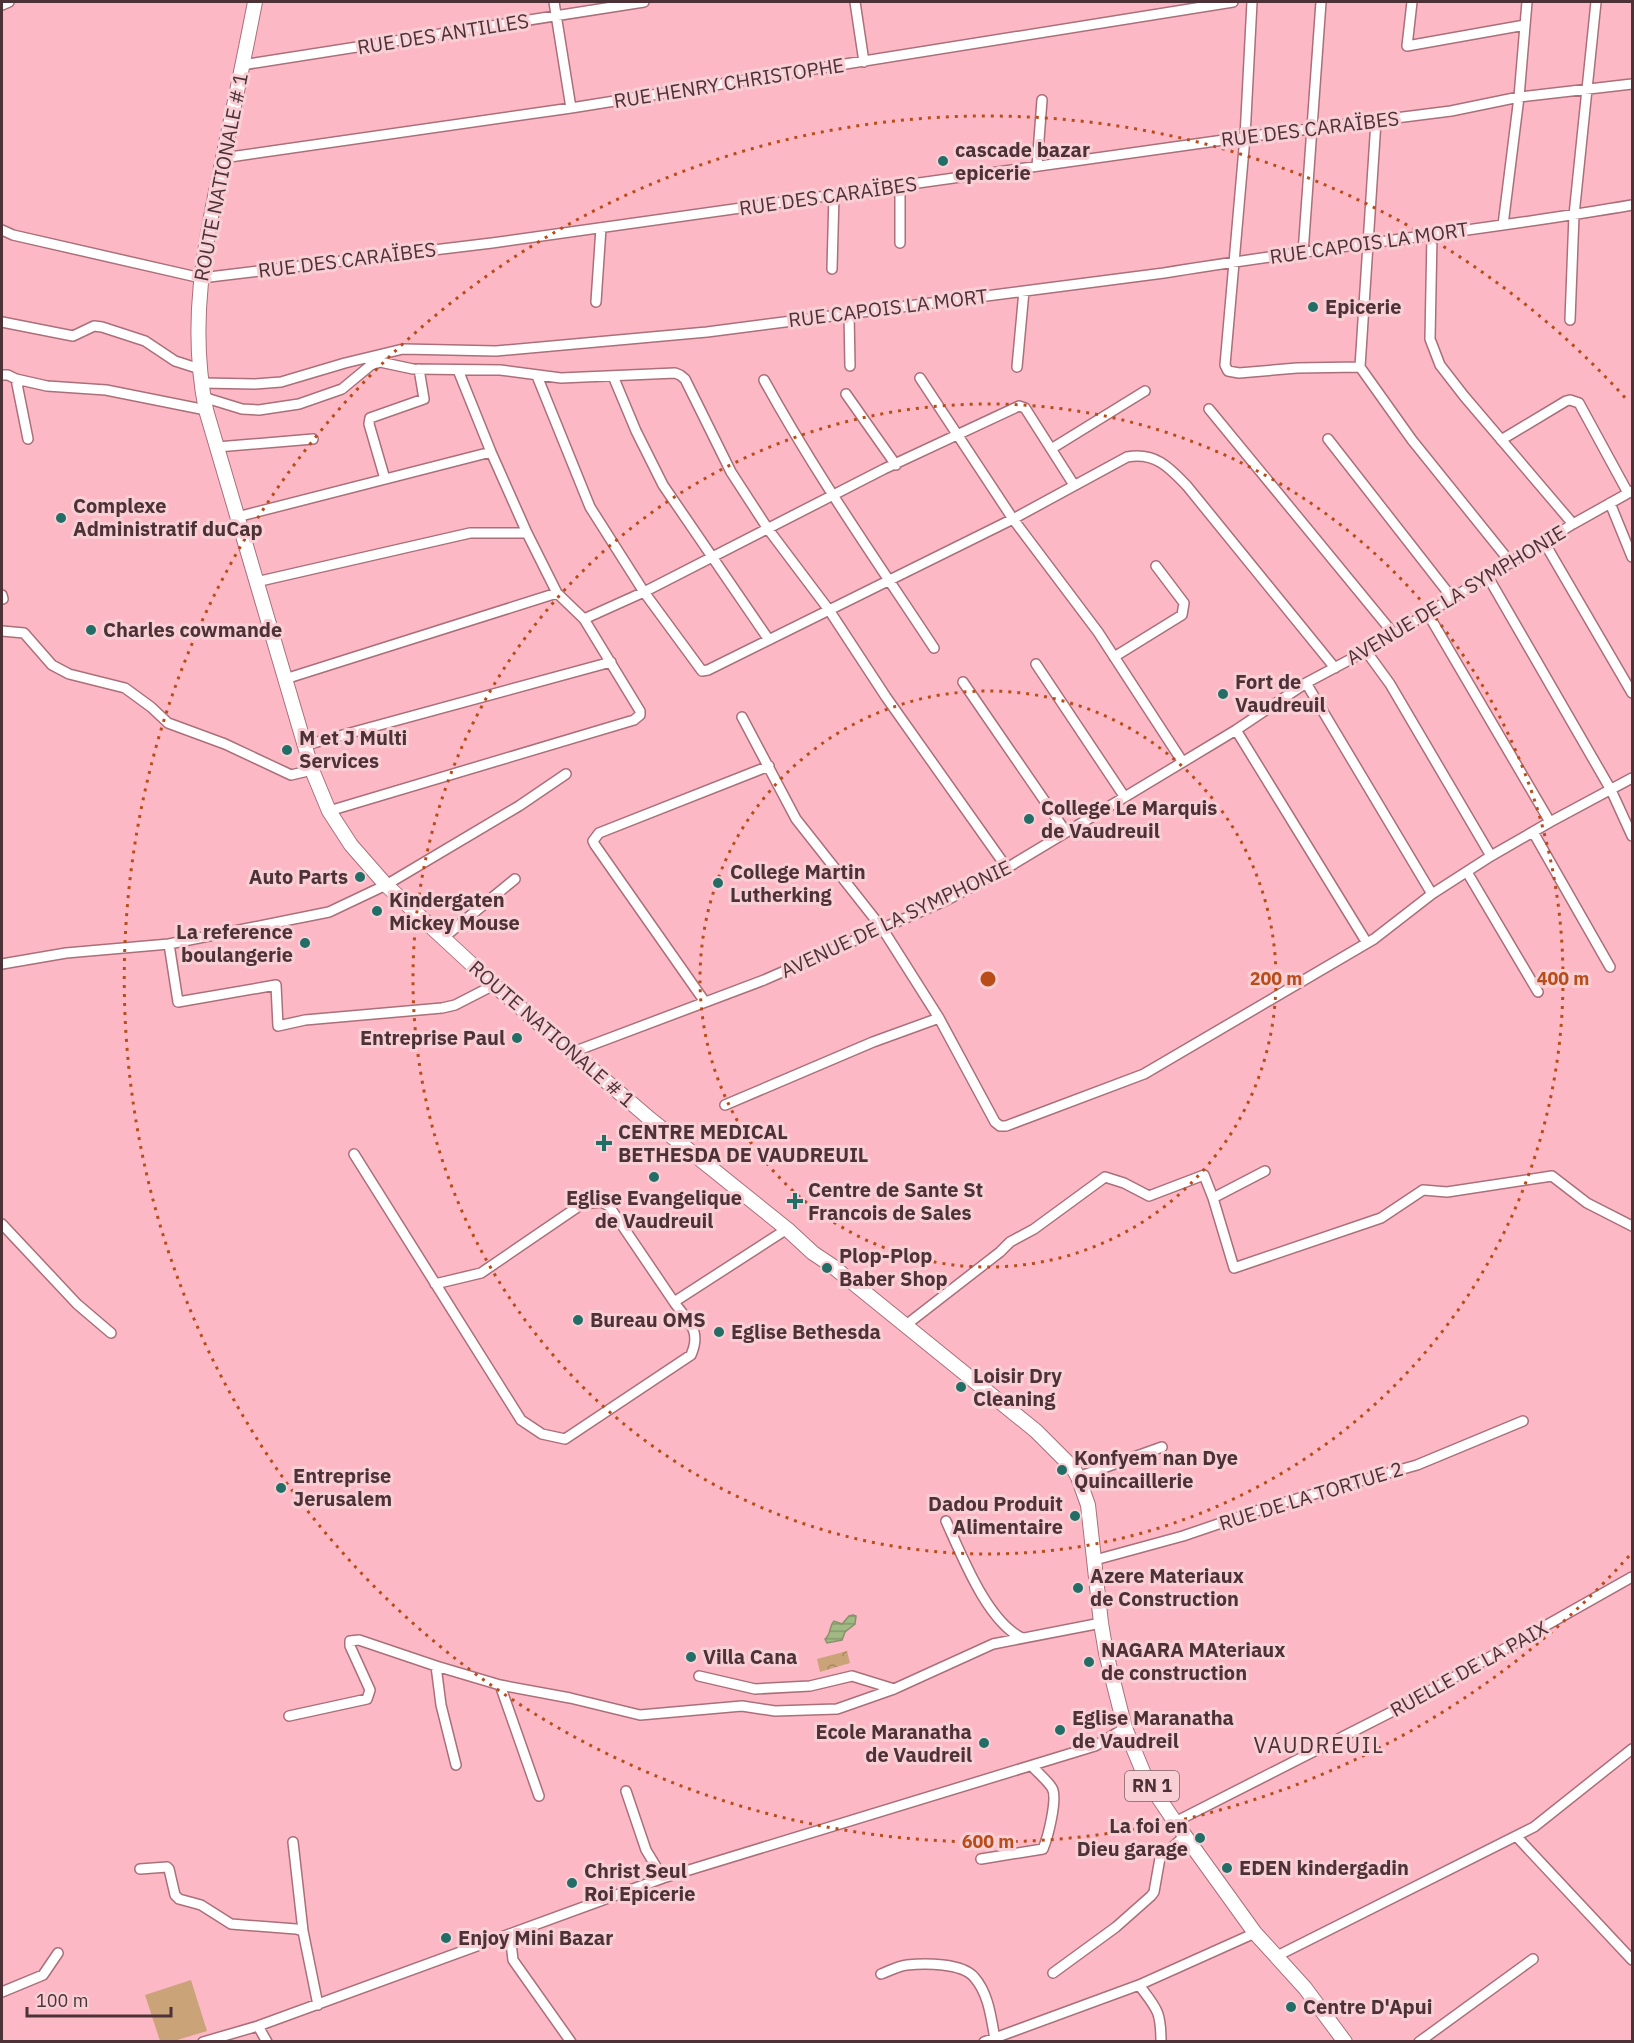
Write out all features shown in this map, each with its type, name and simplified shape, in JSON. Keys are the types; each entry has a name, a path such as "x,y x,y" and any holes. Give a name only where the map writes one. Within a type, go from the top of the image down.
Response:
{"main road":[{"name":"ROUTE NATIONALE # 1","path":"255,2 206,238 197,334 203,390 217,447 312,770 328,811 351,845 386,885 494,985 677,1141 1036,1431 1060,1454 1078,1477 1088,1505 1106,1653 1125,1728 1146,1779 1255,1933 1305,1988 1345,2042"}],"street":[{"path":"2,5 9,2"},
{"path":"554,2 571,108"},
{"name":"RUE DES ANTILLES","path":"242,65 645,2"},
{"path":"855,2 864,62"},
{"path":"1159,2 1160,13"},
{"name":"RUE HENRY CHRISTOPHE","path":"224,158 571,108 1233,2"},
{"path":"1252,2 1245,137 1225,365 1228,371 1239,373 1297,368 1360,367"},
{"path":"1303,253 1321,2"},
{"path":"1412,2 1407,46 1525,25"},
{"path":"1503,225 1527,2"},
{"path":"1570,320 1574,215 1596,2"},
{"name":"RUE DES CARAÏBES","path":"2,230 13,235 201,278 492,243 1245,137 1451,111 1518,97 1632,84"},
{"path":"1037,166 1042,100"},
{"path":"1376,121 1360,367 1412,440 1511,563"},
{"path":"900,185 900,243"},
{"path":"832,269 834,195"},
{"name":"RUE CAPOIS LA MORT","path":"203,390 281,382 403,349 496,351 707,332 1164,273 1233,261 1574,215 1632,204"},
{"path":"596,302 602,228"},
{"path":"1432,235 1430,339 1440,365 1573,524"},
{"path":"1017,367 1024,291"},
{"path":"849,313 850,366"},
{"path":"2,322 73,336 94,326 102,327 146,341 175,361 203,390 242,409 259,410 318,399 342,389 371,365 380,362 419,369 500,370 561,378 675,373 680,375 685,379 731,472 768,529 829,610 886,697 1007,868"},
{"path":"385,479 369,424 370,418 424,399 419,369"},
{"path":"328,811 638,718 640,711 584,619 557,593 491,452 458,370"},
{"path":"2,375 47,386 106,390 203,390"},
{"path":"537,376 590,507 644,592 702,671 1013,519 1128,457 1139,455 1147,455 1170,468 1335,668"},
{"path":"613,376 636,431 663,485 769,640"},
{"path":"920,378 1013,519 1114,657 1182,761"},
{"path":"16,379 28,438"},
{"path":"765,380 784,416 833,495 934,648"},
{"path":"1051,449 1145,391"},
{"path":"846,394 896,465"},
{"path":"1501,440 1566,401 1579,403 1630,492"},
{"path":"584,619 644,592 958,434 1022,406 1074,485"},
{"path":"1209,409 1393,633"},
{"path":"217,447 313,439"},
{"path":"1328,439 1453,599"},
{"path":"237,516 491,452"},
{"name":"AVENUE DE LA SYMPHONIE","path":"573,1052 764,980 947,900 1007,868 1236,730 1306,682 1366,651 1573,524 1630,492"},
{"path":"1610,503 1632,556"},
{"path":"256,582 470,532 527,533"},
{"path":"1544,542 1632,693"},
{"path":"1114,657 1182,615 1184,603 1156,566"},
{"path":"1488,577 1611,790 1632,836"},
{"path":"285,679 557,593"},
{"path":"1428,614 1550,822"},
{"path":"2,632 24,633 52,665 69,674 124,688 151,707 168,723 225,744 291,775 312,770"},
{"path":"1366,651 1390,684 1491,856"},
{"path":"306,746 611,662"},
{"path":"1036,664 1124,796"},
{"path":"963,682 1066,832"},
{"path":"1306,682 1432,894"},
{"path":"742,717 796,819 882,928 939,1018 995,1122 1000,1126 1006,1126 1144,1074 1367,943 1432,894 1491,856 1632,778"},
{"path":"1236,730 1367,943"},
{"path":"705,1002 593,841 599,833 769,766"},
{"path":"2,964 66,953 169,944 329,912 386,885 519,806 566,774"},
{"path":"1533,832 1610,967"},
{"path":"1467,872 1538,992"},
{"path":"443,938 515,879"},
{"path":"169,944 178,1002 276,986 278,1026 305,1020 442,1008 455,1005 494,985"},
{"path":"724,1105 873,1042 939,1018"},
{"path":"354,1154 435,1284 521,1420 542,1434 565,1438 691,1354 696,1344 696,1333 609,1206 602,1202 582,1204 481,1273 435,1284"},
{"path":"1213,1198 1265,1171"},
{"path":"906,1325 1010,1242 1034,1229 1105,1177 1149,1196 1204,1175 1234,1268 1381,1218 1424,1190 1447,1192 1552,1176 1587,1203 1632,1226"},
{"path":"2,1224 77,1304 111,1333"},
{"path":"674,1302 787,1229"},
{"name":"RUE DE LA TORTUE 2","path":"1095,1560 1183,1536 1268,1507 1418,1465 1523,1421"},
{"path":"1078,1477 1162,1447"},
{"path":"946,1521 975,1584 1010,1633 1022,1638"},
{"name":"RUELLE DE LA PAIX","path":"1175,1822 1395,1711 1632,1577"},
{"path":"288,1716 367,1699 370,1690 350,1646 350,1641 354,1640 500,1685 570,1698 640,1715 742,1706 775,1711 837,1709 894,1689 993,1644 1101,1623"},
{"path":"436,1666 441,1705 456,1765"},
{"path":"699,1676 755,1689 810,1686 852,1676 894,1689"},
{"path":"500,1685 539,1796"},
{"path":"203,2042 258,2026 663,1878 1095,1746 1125,1728"},
{"path":"1275,1957 1534,1827 1632,1749"},
{"path":"981,1859 1043,1849 1047,1840 1055,1795 1052,1788 1032,1766"},
{"path":"626,1791 646,1850 663,1878"},
{"path":"1053,1973 1116,1927 1151,1896 1154,1892 1160,1858 1185,1836"},
{"path":"1516,1836 1632,1960"},
{"path":"293,1842 303,1931 318,2004"},
{"path":"140,1869 166,1867 169,1869 178,1899 201,1905 231,1924 303,1931"},
{"path":"881,1974 905,1965 922,1964 955,1967 973,1976 984,1992 990,2040 1139,1986 1255,1933"},
{"path":"510,1934 513,1960 571,2042"},
{"path":"2,1992 43,1975 58,1953"},
{"path":"1419,2042 1533,1959"},
{"path":"1139,1986 1158,2010 1161,2020 1161,2042"},
{"path":"258,2026 267,2042"}],"green space":[{"path":"847,1651 850,1663 820,1672 817,1659"},
{"path":"191,1980 207,2031 174,2041 160,2041 145,1995"}],"shaded area":[{"path":"853,1615 856,1616 855,1624 845,1632 842,1640 827,1643 825,1639 834,1621 842,1624"}],"place":[{"name":"cascade bazar epicerie","path":"943,161"},
{"name":"Epicerie","path":"1313,307"},
{"name":"Complexe Administratif duCap","path":"61,518"},
{"name":"Charles cowmande","path":"91,630"},
{"name":"Fort de Vaudreuil","path":"1223,694"},
{"name":"M et J Multi Services","path":"287,750"},
{"name":"College Le Marquis de Vaudreuil","path":"1029,819"},
{"name":"Auto Parts","path":"360,877"},
{"name":"College Martin Lutherking","path":"718,883"},
{"name":"Kindergaten Mickey Mouse","path":"377,911"},
{"name":"La reference boulangerie","path":"305,943"},
{"name":"Entreprise Paul","path":"517,1038"},
{"name":"CENTRE MEDICAL BETHESDA DE VAUDREUIL","path":"604,1143"},
{"name":"Eglise Evangelique de Vaudreuil","path":"654,1177"},
{"name":"Centre de Sante St Francois de Sales","path":"795,1201"},
{"name":"Plop-Plop Baber Shop","path":"827,1268"},
{"name":"Bureau OMS","path":"578,1320"},
{"name":"Eglise Bethesda","path":"719,1332"},
{"name":"Loisir Dry Cleaning","path":"961,1387"},
{"name":"Konfyem nan Dye Quincaillerie","path":"1062,1470"},
{"name":"Entreprise Jerusalem","path":"281,1488"},
{"name":"Dadou Produit Alimentaire","path":"1075,1516"},
{"name":"Azere Materiaux de Construction","path":"1078,1588"},
{"name":"Villa Cana","path":"691,1657"},
{"name":"NAGARA MAteriaux de construction","path":"1089,1662"},
{"name":"Eglise Maranatha de Vaudreil","path":"1060,1730"},
{"name":"Ecole Maranatha de Vaudreil","path":"984,1743"},
{"name":"La foi en Dieu garage","path":"1200,1838"},
{"name":"EDEN kindergadin","path":"1227,1868"},
{"name":"Christ Seul Roi Epicerie","path":"572,1883"},
{"name":"Enjoy Mini Bazar","path":"446,1938"},
{"name":"Centre D'Apui","path":"1291,2007"}],"district":[{"name":"VAUDREUIL","path":"1319,1745"}]}
